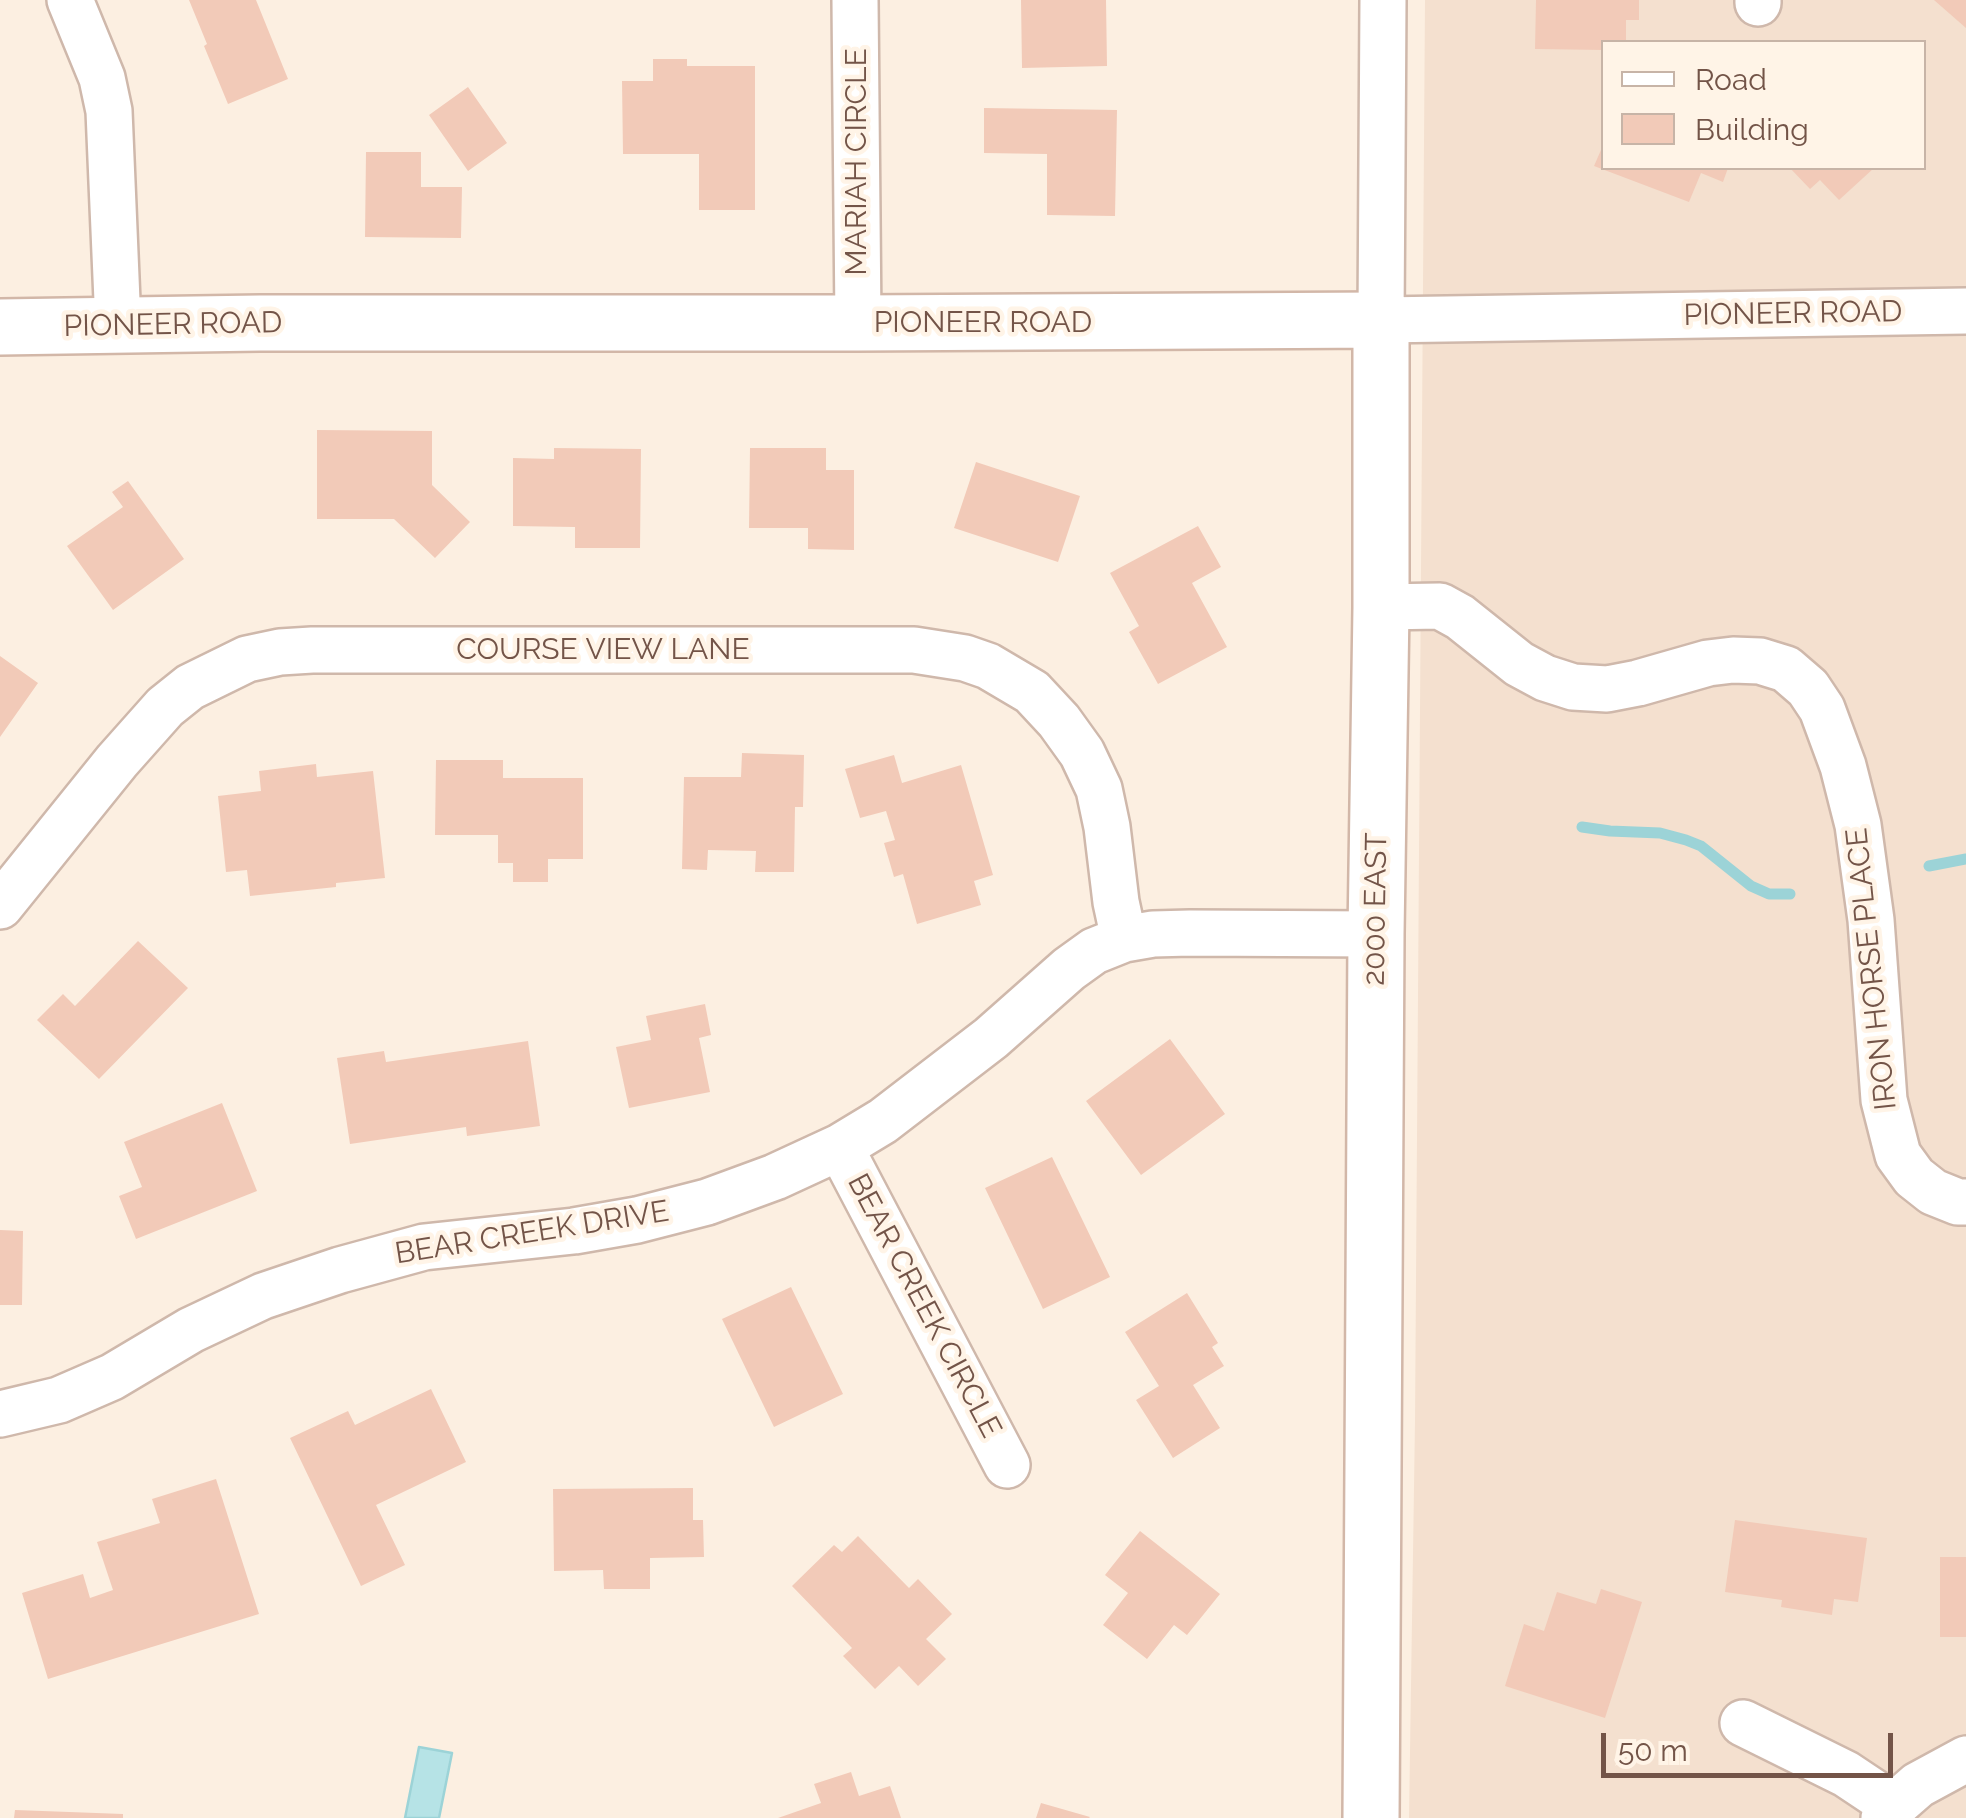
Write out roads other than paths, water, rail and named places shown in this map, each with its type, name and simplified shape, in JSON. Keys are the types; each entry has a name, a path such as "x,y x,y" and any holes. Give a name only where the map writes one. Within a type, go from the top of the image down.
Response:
{"street":[{"path":"70,0 102,78 110,111 118,325"},
{"name":"MARIAH CIRCLE","path":"856,0 858,324"},
{"name":"2000 EAST","path":"1371,1818 1384,0"},
{"name":"PIONEER ROAD","path":"0,327 1380,320 1966,311"},
{"name":"IRON HORSE PLACE","path":"1380,607 1440,606 1460,617 1518,664 1573,687 1607,689 1734,660 1760,661 1786,670 1808,688 1822,709 1843,766 1858,825 1871,920 1884,1100 1898,1155 1914,1178 1934,1192 1966,1202"},
{"name":"COURSE VIEW LANE","path":"0,906 165,707 190,687 248,659 312,650 902,650 939,652 988,666 1032,692 1060,721 1082,753 1098,789 1124,939"},
{"name":"BEAR CREEK DRIVE","path":"0,1414 59,1400 112,1377 191,1330 263,1296 340,1270 424,1247 637,1220 706,1202 774,1178 840,1147 883,1121 991,1038 1069,969 1094,951 1124,939 1190,933 1376,934"},
{"name":"BEAR CREEK CIRCLE","path":"840,1147 1007,1465"},
{"path":"1744,1722 1846,1774 1889,1812 1918,1785 1966,1759"}],"water":[{"path":"419,1747 452,1753 439,1818 405,1818"}],"waterway":[{"path":"1582,827 1660,833 1686,840 1701,846 1751,886 1769,894 1790,894"},
{"path":"1929,866 1966,859"}]}
